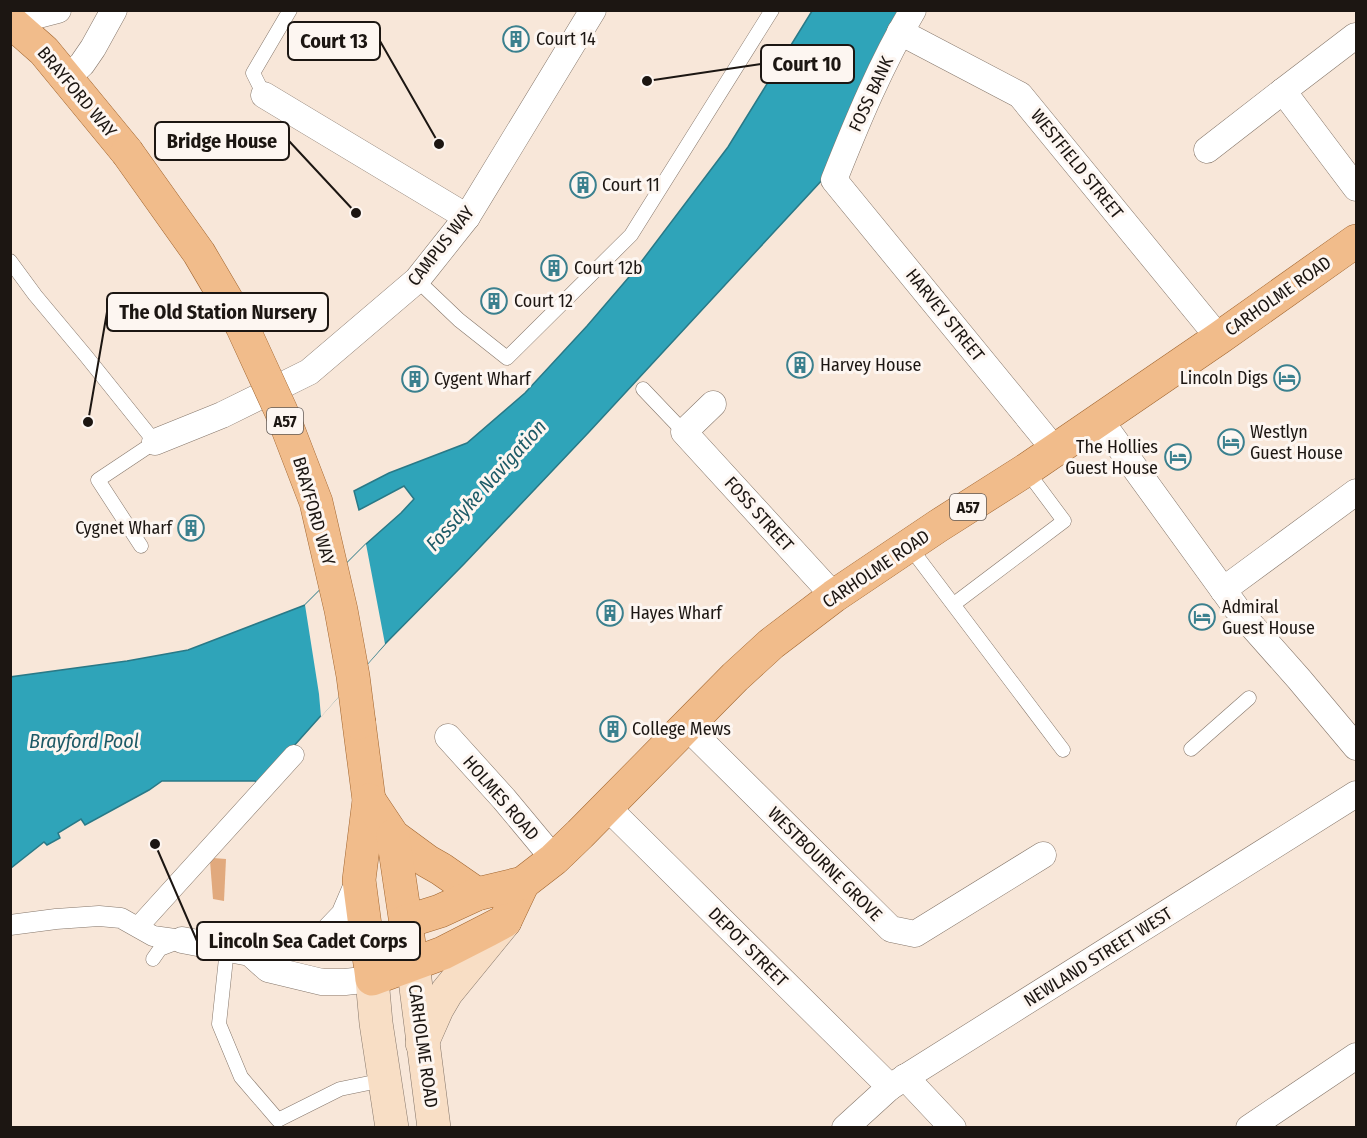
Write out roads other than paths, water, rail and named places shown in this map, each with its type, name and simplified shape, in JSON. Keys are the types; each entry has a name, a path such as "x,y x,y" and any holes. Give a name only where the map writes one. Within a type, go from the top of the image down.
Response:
{"main road":[{"name":"BRAYFORD WAY","path":"11,22 44,51 127,152 199,253 242,326 281,411 316,502 341,610 353,676 369,800"},
{"name":"CARHOLME ROAD","path":"405,922 440,911 477,894 523,883 554,859 735,677 771,644 834,596 1100,420 1356,241"},
{"path":"369,800 393,836 477,894"},
{"path":"369,800 359,880 376,1023 392,1128"},
{"path":"371,973 412,964 393,836"},
{"name":"CARHOLME ROAD","path":"434,1128 412,964 450,949 505,921 523,883"},
{"path":"422,1043 447,992 505,921"},
{"path":"371,973 405,922"}],"street":[{"path":"11,22 58,10"},
{"path":"67,78 82,64 114,10"},
{"name":"CAMPUS WAY","path":"155,442 222,415 309,372 417,280 467,217 593,10"},
{"name":"FOSS BANK","path":"834,180 860,114 913,10"},
{"name":"WESTFIELD STREET","path":"900,32 1020,95 1219,338"},
{"path":"1207,150 1355,36"},
{"path":"1283,92 1356,188"},
{"path":"264,95 467,217"},
{"name":"HARVEY STREET","path":"834,180 1055,450"},
{"path":"684,432 713,404"},
{"path":"1100,420 1237,609 1283,668 1356,747"},
{"name":"FOSS STREET","path":"684,432 834,596"},
{"path":"1223,590 1356,492"},
{"name":"WESTBOURNE GROVE","path":"686,726 891,929 915,934 1043,855"},
{"name":"HOLMES ROAD","path":"448,737 554,859"},
{"path":"138,927 294,755"},
{"name":"NEWLAND STREET WEST","path":"845,1128 898,1082 1356,794"},
{"name":"DEPOT STREET","path":"607,807 898,1082 953,1128"},
{"path":"238,951 321,939 344,915 359,880"},
{"path":"10,925 99,916 121,918 153,936 238,951 268,969 322,982 345,982 371,973"},
{"path":"1249,1128 1356,1056"}],"lane":[{"path":"264,95 253,73 290,10"},
{"path":"417,280 459,320 507,358 631,235 772,10"},
{"path":"10,261 155,442 98,480 141,546"},
{"name":"FOSS STREET","path":"644,389 684,432"},
{"path":"954,604 1064,521 1026,470"},
{"path":"909,546 1063,750"},
{"path":"1191,749 1249,698"},
{"path":"153,959 160,949 183,940"},
{"path":"238,951 219,1024 241,1077 278,1120 340,1089 385,1081"}],"water":[{"path":"812,11 901,11 823,179 589,432 385,644 259,785 255,781 162,781 85,825 81,819 58,833 60,838 47,845 44,842 11,868 10,677 188,650 305,605 414,499 404,486 359,510 354,491 389,473 467,443 525,393 635,270 728,147"}],"place":[{"name":"Court 14","path":"516,39"},
{"name":"Court 10","path":"647,81"},
{"name":"Court 13","path":"439,144"},
{"name":"Court 11","path":"583,185"},
{"name":"Bridge House","path":"356,213"},
{"name":"Court 12b","path":"554,268"},
{"name":"Court 12","path":"494,301"},
{"name":"Harvey House","path":"800,365"},
{"name":"Lincoln Digs","path":"1287,378"},
{"name":"Cygent Wharf","path":"415,379"},
{"name":"The Old Station Nursery","path":"88,422"},
{"name":"Westlyn Guest House","path":"1231,442"},
{"name":"The Hollies Guest House","path":"1178,457"},
{"name":"Cygnet Wharf","path":"191,528"},
{"name":"Hayes Wharf","path":"610,613"},
{"name":"Admiral Guest House","path":"1202,617"},
{"name":"College Mews","path":"613,729"},
{"name":"Lincoln Sea Cadet Corps","path":"155,844"}],"water label":[{"name":"Fossdyke Navigation","path":"486,485"},
{"name":"Brayford Pool","path":"84,741"}]}
